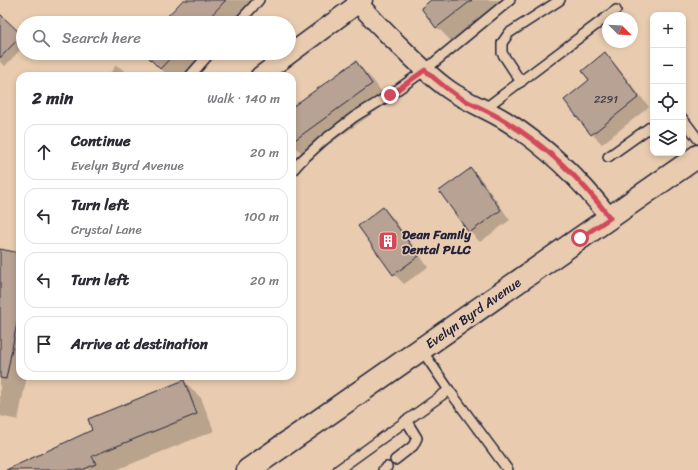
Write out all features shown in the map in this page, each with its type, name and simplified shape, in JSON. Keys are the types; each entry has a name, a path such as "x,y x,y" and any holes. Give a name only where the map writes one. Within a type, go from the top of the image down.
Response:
{"street":[{"path":"296,49 359,1 384,30 438,81 459,97 484,109 511,125 532,139 558,160 583,184 610,218"},
{"path":"265,72 281,60"},
{"name":"Evelyn Byrd Avenue","path":"248,470 698,156"}],"lane":[{"path":"244,16 259,0"},
{"path":"296,167 324,140 354,117 390,95 425,70 510,0"},
{"path":"521,82 502,53 502,43 509,33 560,0"},
{"path":"484,109 616,10"},
{"path":"193,72 204,60"},
{"path":"684,120 698,139"},
{"path":"608,157 650,127"},
{"path":"421,349 448,390 508,470"},
{"path":"338,470 448,390"},
{"path":"395,460 413,446 417,438 406,420"},
{"path":"348,462 354,470"}],"building":[{"path":"183,0 226,0 211,16 168,16"},
{"path":"431,0 472,0 436,28 421,8"},
{"path":"0,14 16,29 16,41 0,58"},
{"path":"605,52 639,97 591,135 564,100 589,80 582,71"},
{"path":"151,60 168,60 160,69"},
{"path":"356,61 372,84 296,139 296,104"},
{"path":"471,168 501,210 469,233 439,191"},
{"name":"Dean Family Dental PLLC","path":"383,207 419,256 393,275 358,226"},
{"path":"0,249 16,252 16,328 6,379 0,378"},
{"path":"184,380 197,414 92,456 96,464 82,470 6,470 92,430 88,419"}],"place":[{"name":"Dean Family Dental PLLC","path":"388,241"}],"route":[{"path":"390,95 425,70 459,97 506,121 532,139 558,160 583,184 610,218 580,238"}]}
